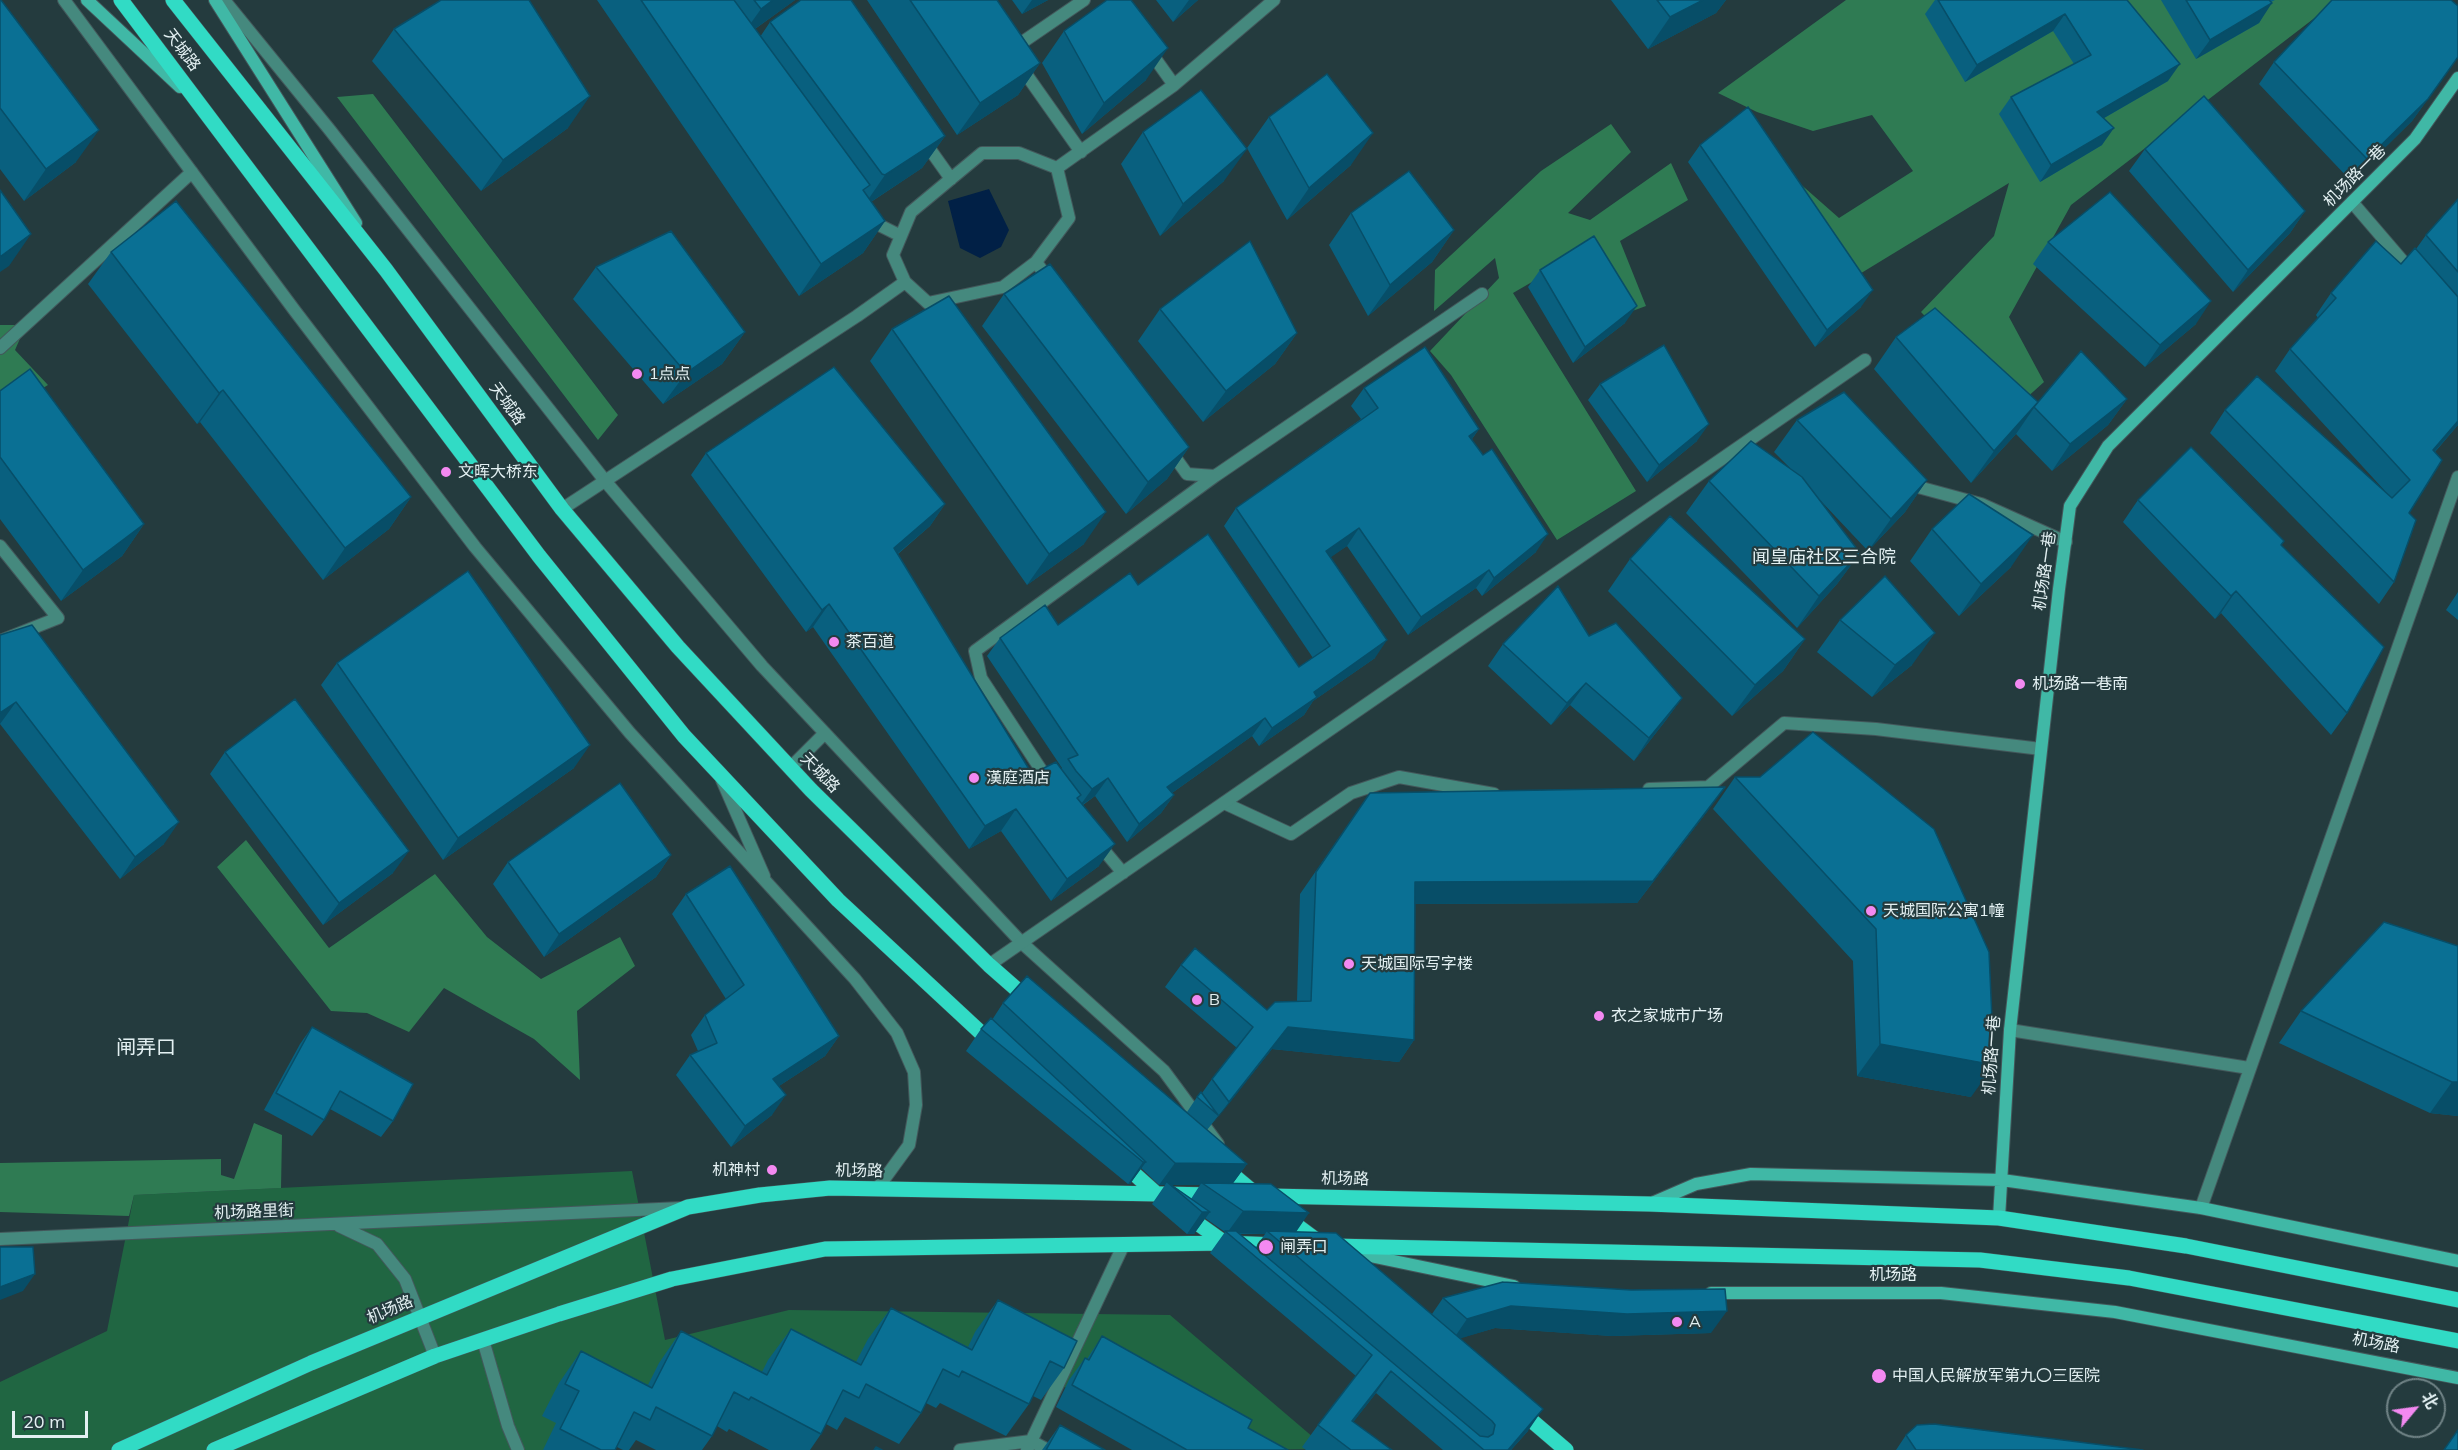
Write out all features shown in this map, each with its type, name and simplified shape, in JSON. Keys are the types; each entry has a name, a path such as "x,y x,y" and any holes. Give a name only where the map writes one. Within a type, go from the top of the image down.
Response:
{"main road":[{"path":"87,0 207,112"},
{"name":"天城路","path":"122,0 539,556 684,736 838,900 1001,1051"},
{"name":"天城路","path":"173,0 386,270 562,509 678,647 790,768 989,965 1040,1010"},
{"path":"215,0 386,270"},
{"name":"机场路一巷","path":"1999,1218 2010,1030 2070,506 2108,446 2415,139 2458,78"},
{"path":"1204,1151 1352,1269"},
{"path":"1113,1154 1155,1194 1242,1258"},
{"name":"机场路","path":"1649,1204 1696,1184 1751,1174 2002,1180 2201,1208 2458,1261"},
{"name":"机场路","path":"119,1450 311,1363 688,1207 760,1195 830,1188 1649,1204 1999,1218 2186,1246 2458,1300"},
{"name":"机场路","path":"214,1450 435,1356 483,1340 672,1279 825,1249 1224,1243 1980,1260 2129,1278 2458,1341"},
{"name":"机场路","path":"1325,1246 1527,1289"},
{"name":"机场路","path":"1704,1293 1941,1293 2115,1312 2458,1378"},
{"path":"1503,1397 1566,1450"}],"street":[{"path":"64,0 475,547 630,733 855,979 897,1033 914,1072 916,1105 909,1145 877,1189"},
{"path":"224,0 336,138 606,483 762,666 1022,943 1164,1071 1257,1195"},
{"path":"1081,152 1007,47 1084,0"},
{"path":"1058,168 1174,85 1274,0"},
{"path":"1140,38 1174,85"},
{"path":"917,132 951,179"},
{"path":"982,153 1019,153 1058,168 1069,218 1036,262 1003,287 928,303 905,282 893,255 911,212 982,153"},
{"path":"0,348 192,172"},
{"path":"2352,202 2420,281"},
{"path":"854,212 901,236"},
{"path":"1036,262 1056,291"},
{"path":"562,509 606,483 905,282"},
{"path":"1057,794 981,678 975,651 1215,476 1482,294"},
{"path":"989,965 1817,400 1865,360"},
{"path":"1159,436 1187,474 1215,476"},
{"path":"1894,471 1910,486 1981,504 2066,542"},
{"path":"2201,1208 2458,477"},
{"path":"0,546 58,618 0,641"},
{"path":"1638,789 1708,787 1784,723 1876,729 2041,749"},
{"path":"790,768 825,733"},
{"path":"719,773 768,886"},
{"path":"1224,803 1291,834 1351,794 1399,777 1497,795 1509,794"},
{"path":"1086,829 1123,873"},
{"path":"2010,1030 2249,1068"},
{"path":"335,1224 688,1207"},
{"name":"机场路里街","path":"0,1239 335,1224 377,1244 405,1279 435,1356"},
{"path":"1029,1446 1124,1244"},
{"path":"483,1340 508,1426 518,1450"},
{"path":"960,1450 1029,1446 1048,1450"}],"green space":[{"path":"1846,0 2338,0 2071,205 2009,317 2044,382 2014,409 1921,312 1994,236 2009,183 1858,275 1797,181 1839,218 1913,171 1872,115 1813,131 1757,112 1718,93"},
{"path":"373,94 618,415 598,440 337,97"},
{"path":"1611,124 1631,152 1568,213 1590,220 1671,163 1688,200 1620,241 1646,306 1624,314 1582,253 1513,293 1636,491 1557,540 1451,375 1430,351 1499,278 1495,258 1434,311 1435,270 1541,171"},
{"path":"0,325 26,325 15,350 48,385 23,400 0,398"},
{"path":"246,840 329,948 435,874 487,937 541,979 620,937 635,966 577,1011 580,1080 534,1039 444,988 409,1032 367,1013 331,1011 217,867"},
{"path":"254,1123 282,1135 281,1188 134,1195 129,1216 0,1212 0,1163 221,1159 221,1175 234,1179"},
{"path":"632,1171 665,1340 789,1310 1170,1315 1327,1449 1213,1450 1105,1387 746,1390 578,1450 0,1450 0,1382 107,1331 134,1195"}],"water":[{"path":"989,189 1009,230 1001,247 980,258 960,248 948,201"}],"building":[{"path":"0,0 99,130 46,169 0,108"},
{"path":"441,0 529,0 590,96 503,160 394,29"},
{"path":"641,0 734,0 870,185 863,190 885,221 821,264"},
{"path":"754,0 773,0 761,9"},
{"path":"801,0 851,0 945,136 885,175 882,174 770,22"},
{"path":"910,0 997,0 1040,63 980,103"},
{"path":"1107,0 1131,0 1168,48 1104,103 1064,31"},
{"path":"1657,0 1703,0 1670,17"},
{"path":"1938,0 2127,0 2180,64 2097,112 2114,128 2051,165 2011,97 2091,55 2065,14 1977,65"},
{"path":"2186,0 2269,0 2272,3 2210,40"},
{"path":"2332,0 2451,0 2458,6 2458,57 2428,99 2367,159 2274,62"},
{"path":"1327,74 1373,133 1309,188 1269,117"},
{"path":"1201,90 1247,149 1183,204 1143,132"},
{"path":"2204,96 2305,211 2248,270 2145,149"},
{"path":"1748,107 1873,290 1827,330 1700,145"},
{"path":"1409,171 1454,230 1390,285 1351,213"},
{"path":"0,190 31,234 0,257"},
{"path":"2110,192 2211,301 2160,345 2048,242"},
{"path":"2458,199 2458,272 2426,235"},
{"path":"176,201 411,497 345,548 223,390 219,393 111,252"},
{"path":"671,231 745,332 686,373 596,267"},
{"path":"1594,236 1637,306 1585,347 1540,270"},
{"path":"1250,241 1297,333 1226,391 1160,309"},
{"path":"2376,241 2401,264 2415,248 2458,297 2458,421 2433,450 2442,460 2409,513 2416,520 2394,582 2225,410 2257,376 2392,498 2410,480 2290,349 2336,298 2331,293"},
{"path":"1050,264 1189,447 1148,482 1004,294"},
{"path":"949,296 1106,512 1049,554 892,329"},
{"path":"1935,308 2038,402 1994,451 1896,337"},
{"path":"1664,345 1709,424 1659,465 1600,384"},
{"path":"1425,347 1479,429 1469,436 1483,455 1492,449 1548,534 1494,578 1489,570 1421,617 1359,528 1326,551 1387,640 1314,692 1317,697 1272,728 1265,718 1167,787 1174,795 1139,824 1108,778 1092,789 1076,771 1068,759 1078,755 1000,638 1045,605 1058,625 1130,573 1138,585 1208,534 1299,667 1330,646 1236,508 1378,408 1364,388"},
{"path":"2081,351 2127,399 2070,444 2034,407"},
{"path":"834,367 945,504 894,548 1032,774 1056,762 1081,795 1077,798 1115,844 1067,879 1016,809 985,826 829,604 822,610 706,453"},
{"path":"30,369 144,524 83,570 0,457 0,391"},
{"path":"1844,392 1927,480 1891,519 1797,420"},
{"path":"1751,441 1802,477 1860,553 1819,596 1709,481"},
{"path":"2191,447 2284,541 2281,545 2384,647 2347,713 2236,591 2231,596 2138,500"},
{"path":"1969,494 2033,535 1981,584 1932,529"},
{"path":"1670,516 1805,639 1755,685 1630,559"},
{"path":"468,571 590,745 458,838 337,663"},
{"path":"1885,576 1935,633 1895,665 1840,620"},
{"path":"1558,586 1589,636 1616,623 1682,698 1649,738 1586,683 1567,703 1503,644"},
{"path":"32,625 179,822 135,857 16,702 0,713 0,635"},
{"path":"295,699 409,851 339,903 225,752"},
{"name":"天城国际公寓1幢","path":"1813,732 1934,829 1989,952 1994,1065 1880,1044 1876,929 1735,777 1760,777"},
{"path":"620,783 671,855 559,934 508,862"},
{"name":"天城国际写字楼","path":"1725,787 1653,881 1415,882 1414,1040 1288,1027 1229,1102 1212,1079 1253,1027 1181,965 1195,948 1267,1010 1275,1002 1311,1001 1316,872 1370,793"},
{"path":"730,866 839,1036 773,1079 786,1095 745,1126 690,1055 717,1043 705,1015 744,985 686,894"},
{"path":"2384,922 2458,946 2458,1082 2452,1082 2301,1011"},
{"path":"1027,976 1247,1164 1175,1163 1003,1003"},
{"path":"991,1018 1146,1162 1143,1162 981,1029"},
{"path":"312,1027 413,1084 393,1121 340,1091 324,1120 276,1093"},
{"path":"1201,1092 1218,1115 1197,1097"},
{"path":"1167,1182 1210,1212 1202,1212"},
{"path":"1202,1183 1271,1184 1309,1213 1243,1211"},
{"path":"1225,1231 1236,1231 1480,1436 1488,1437 1493,1434 1495,1425 1492,1421 1267,1231 1336,1233 1543,1409 1508,1450 1484,1450 1391,1371 1352,1421 1392,1450 1351,1450 1318,1425 1372,1355"},
{"path":"0,1247 33,1247 35,1274 0,1287"},
{"path":"1503,1282 1631,1290 1725,1289 1727,1311 1627,1314 1511,1306 1467,1319 1443,1298"},
{"path":"998,1300 1077,1341 1064,1368 1050,1361 1029,1404 962,1371 959,1377 943,1369 921,1413 866,1384 859,1398 843,1390 821,1434 751,1397 749,1400 734,1392 712,1436 656,1407 650,1420 634,1412 615,1450 601,1450 560,1429 579,1391 565,1384 581,1351 652,1388 681,1331 767,1375 791,1329 861,1365 891,1308 972,1350"},
{"path":"1102,1336 1252,1420 1248,1428 1288,1450 1187,1450 1072,1385 1085,1358 1089,1360"},
{"path":"1934,1424 2143,1450 1916,1450 1906,1435 1917,1425"},
{"path":"1060,1425 1105,1450 1046,1450"},
{"path":"2458,1430 2458,1450 2444,1450"}],"place":[{"name":"1点点","path":"637,374"},
{"name":"文晖大桥东","path":"446,472"},
{"name":"茶百道","path":"834,642"},
{"name":"机场路一巷南","path":"2020,684"},
{"name":"漢庭酒店","path":"974,778"},
{"name":"天城国际公寓1幢","path":"1871,911"},
{"name":"天城国际写字楼","path":"1349,964"},
{"name":"B","path":"1197,1000"},
{"name":"衣之家城市广场","path":"1599,1016"},
{"name":"机神村","path":"772,1170"},
{"name":"闸弄口","path":"1266,1247"},
{"name":"A","path":"1677,1322"},
{"name":"中国人民解放军第九〇三医院","path":"1879,1376"}],"district":[{"name":"闻皇庙社区三合院","path":"1824,558"},
{"name":"闸弄口","path":"146,1048"}]}
